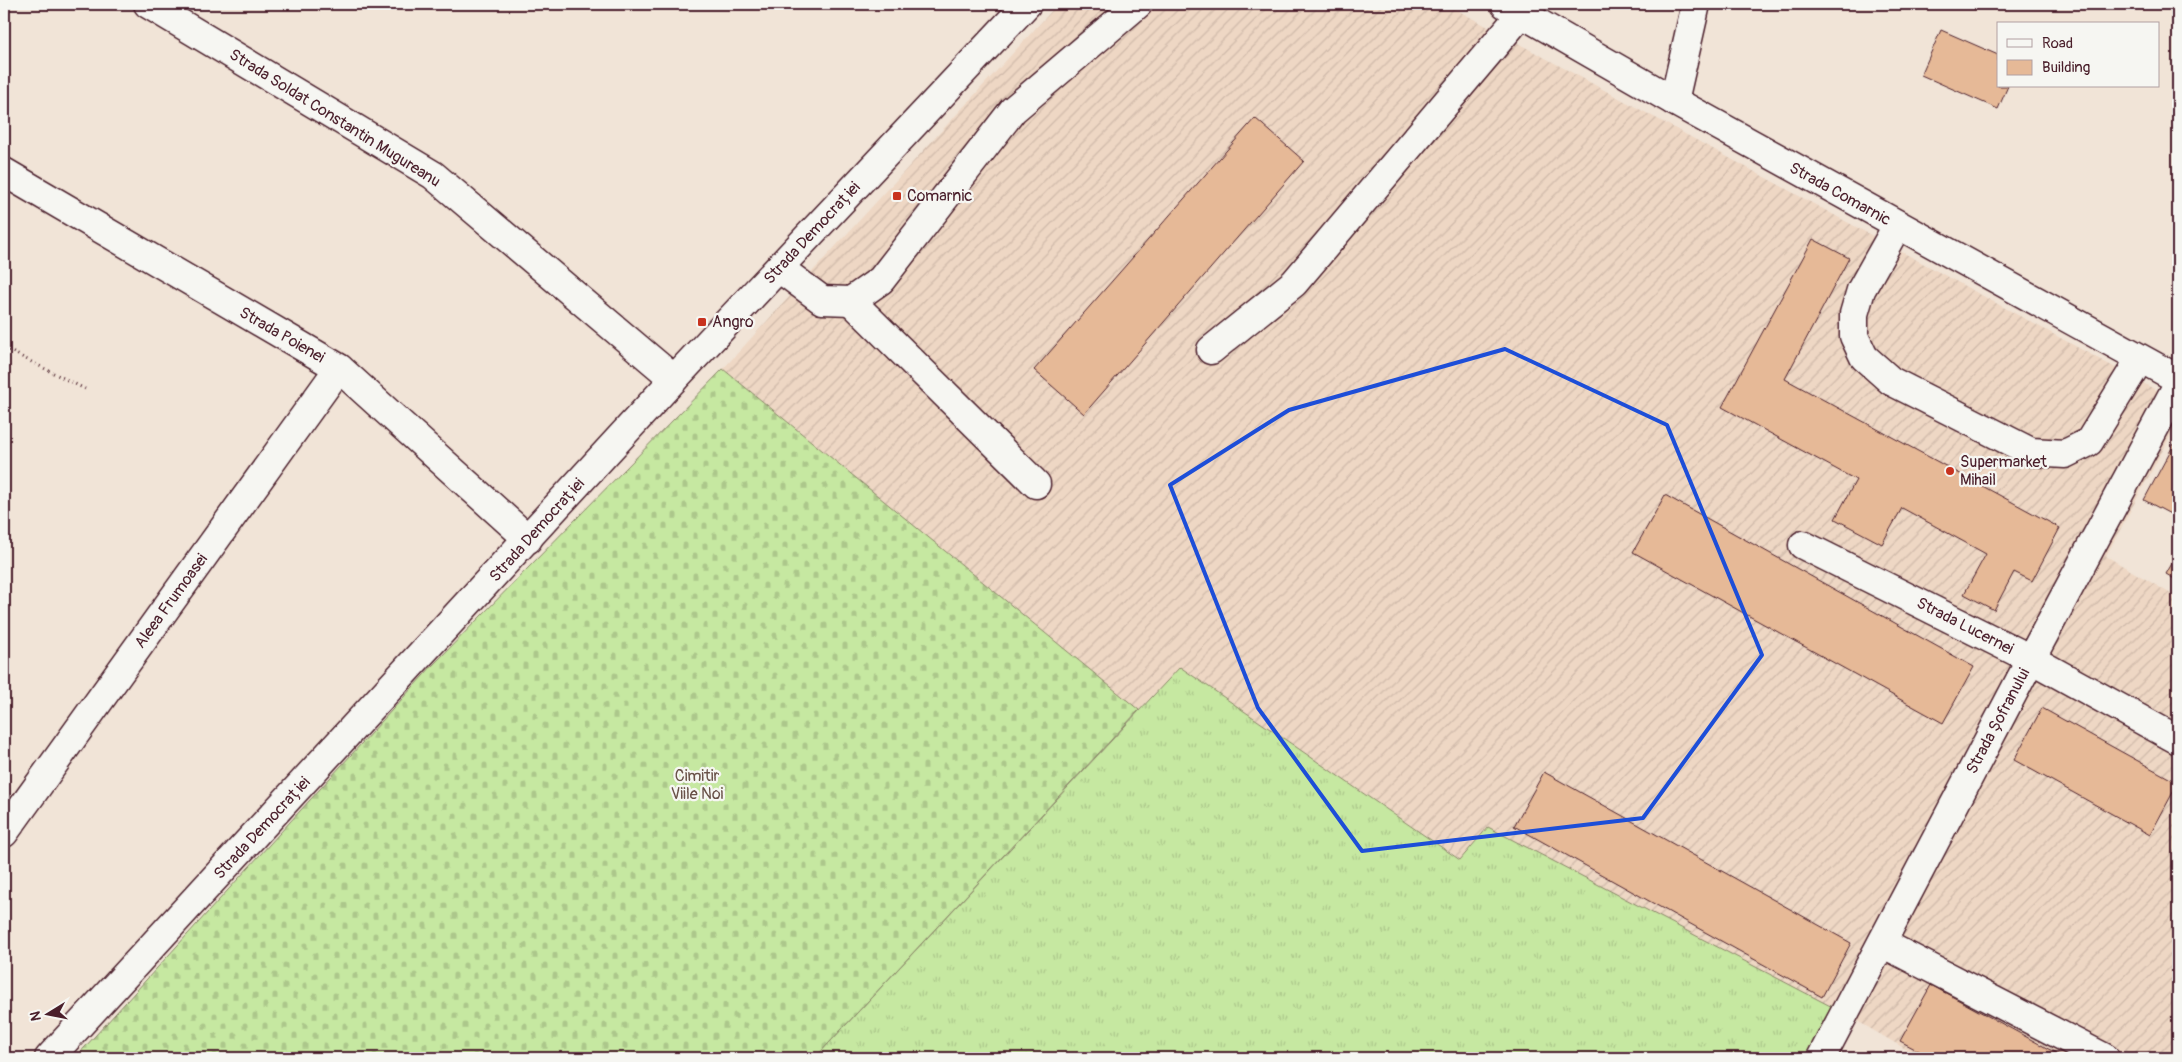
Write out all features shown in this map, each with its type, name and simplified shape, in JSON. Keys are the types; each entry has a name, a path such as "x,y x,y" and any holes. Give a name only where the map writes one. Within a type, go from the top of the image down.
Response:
{"street":[{"name":"Strada Soldat Constantin Mugureanu","path":"148,4 433,175 674,379"},
{"name":"Strada Democrației","path":"50,1058 674,379 1027,4"},
{"path":"779,268 822,300 852,301 880,280 1013,110 1138,4"},
{"path":"1674,101 1696,4"},
{"path":"1212,350 1294,283 1514,8"},
{"name":"Strada Comarnic","path":"1514,8 1674,101 1897,226 2178,379"},
{"name":"Strada Poienei","path":"4,172 338,368 528,539"},
{"path":"1897,226 1861,290 1854,314 1854,336 1864,357 1892,381 2031,452 2066,454 2089,442 2140,358"},
{"path":"852,301 1036,484"},
{"name":"Aleea Frumoasei","path":"4,834 338,368"},
{"name":"Strada Șofranului","path":"1821,1058 2178,384"},
{"name":"Strada Lucernei","path":"1803,545 2031,659 2178,740"},
{"path":"1882,943 2105,1058"}],"path":[{"path":"4,348 85,390"}],"highlighted area":[{"path":"1505,349 1667,425 1762,655 1643,818 1362,851 1258,708 1170,485 1289,410"}],"shaded area":[{"path":"1058,4 1446,4 2178,402 2178,422 2106,556 2178,598 2178,1058 1921,1058 1840,1011 1487,828 1461,860 1180,667 1139,710 723,369"}],"green space":[{"name":"Cimitir Viile Noi","path":"723,369 1139,710 815,1058 75,1058 433,665"},
{"path":"1180,667 1460,860 1488,827 1840,1011 1812,1058 815,1058"}],"building":[{"path":"1941,30 1997,55 1997,88 2007,88 1998,109 1921,75"},
{"path":"1255,118 1304,161 1084,414 1034,370"},
{"path":"1813,239 1849,258 1785,379 2060,528 2032,581 2014,572 1994,610 1964,594 1986,554 1902,508 1882,544 1835,519 1856,480 1722,407"},
{"path":"2174,444 2178,446 2178,518 2144,500"},
{"path":"1665,495 1974,667 1943,723 1633,552"},
{"path":"2178,553 2178,581 2166,574"},
{"path":"2042,708 2178,783 2150,835 2014,760"},
{"path":"1544,772 1851,943 1822,997 1514,826"},
{"path":"1931,985 2065,1058 1932,1058 1900,1041"}],"place":[{"name":"Comarnic","path":"897,196"},
{"name":"Angro","path":"702,322"},
{"name":"Supermarket Mihail","path":"1950,471"}]}
